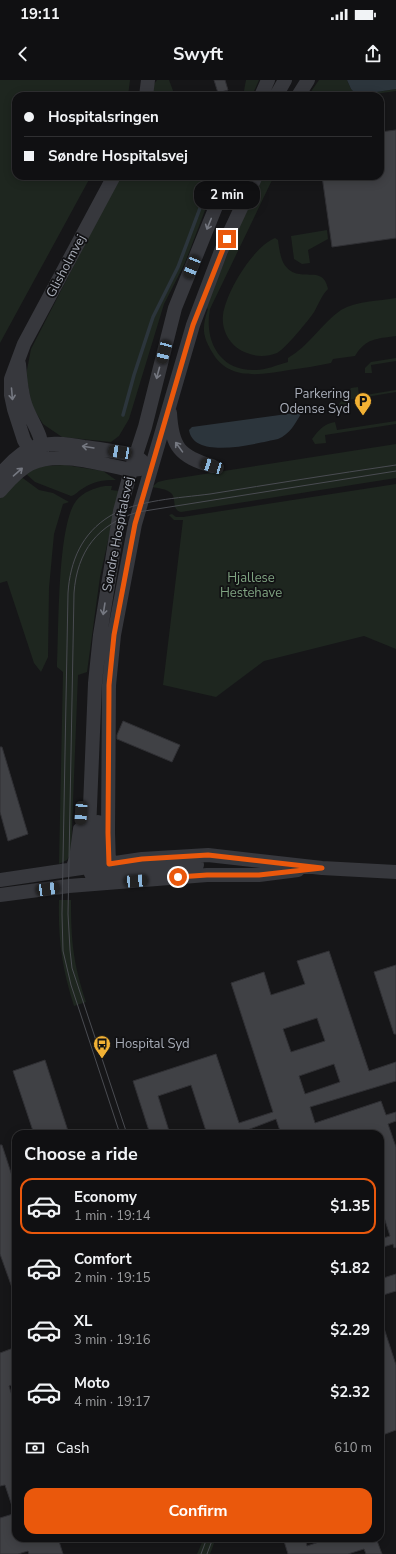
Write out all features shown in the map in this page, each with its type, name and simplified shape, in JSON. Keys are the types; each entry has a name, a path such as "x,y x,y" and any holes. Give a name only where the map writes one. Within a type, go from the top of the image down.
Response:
{"street":[{"path":"146,92 148,80"},
{"path":"262,92 268,80"},
{"path":"278,92 285,80"},
{"name":"Glisholmvej","path":"41,460 29,449 18,424 11,395 11,379 24,344 112,180"},
{"path":"219,199 226,180"},
{"name":"Søndre Hospitalsvej","path":"100,873 94,716 95,683 100,635 119,519 176,308 219,199 230,180"},
{"name":"Søndre Hospitalsvej","path":"100,873 108,833 109,685 114,635 135,524 150,467 193,325 221,251 254,180"},
{"name":"Glisholmvej","path":"19,356 23,399 42,444 41,460"},
{"path":"169,404 171,428 174,440 180,449 194,461 212,466"},
{"path":"0,475 11,462 29,449 42,444 56,443 136,455 150,467"},
{"path":"0,491 19,471 41,460 71,459 131,470 150,467"},
{"path":"72,869 76,859 83,787 94,716"},
{"path":"0,895 100,873 260,860 322,868 396,872"},
{"path":"0,880 72,869 100,873 259,875 322,868"},
{"path":"0,889 87,877 100,873"}],"green space":[{"path":"0,80 130,80 128,92 12,92 12,180 89,180 0,343"},
{"path":"157,80 169,80 174,92 153,92 154,84"},
{"path":"246,80 259,80 254,92 244,92"},
{"path":"319,80 347,80 354,92 311,92"},
{"path":"396,89 396,91 384,93 376,92"},
{"path":"118,180 216,180 185,263 164,304 129,419 119,436 111,442 62,437 43,424 32,406 26,375 31,349"},
{"path":"257,180 272,180 210,309 209,332 217,352 223,359 242,369 259,370 288,362 288,358 302,347 341,310 361,303 396,298 396,336 372,340 363,346 355,356 333,359 331,363 278,372 246,374 227,368 212,352 206,341 204,331 208,309 206,307"},
{"path":"327,230 328,239 308,250 310,263 302,264 294,259 291,236"},
{"path":"275,238 278,240 284,264 290,270 296,273 321,277 325,281 328,289 309,319 281,351 269,355 254,355 241,351 228,338 225,333 223,315 229,295 242,271 258,251"},
{"path":"396,358 396,361 371,365 372,373 365,373 365,368 371,362"},
{"path":"358,387 359,396 396,390 396,392 348,400 349,408 340,409 339,404 351,388"},
{"path":"396,421 396,424 325,435 326,443 315,444 312,439 324,426 335,422 337,430"},
{"path":"396,444 396,478 181,512 176,509 174,498 171,493 152,487 158,482 166,480"},
{"path":"65,465 103,471 116,480 94,483 86,486 71,496 35,482 25,473 43,466"},
{"path":"20,476 39,490 53,493 69,502 63,504 54,534 49,588 48,657 41,672 34,663 7,581 0,583 0,497"},
{"name":"Hjallese Hestehave","path":"396,484 396,649 364,636 264,661 216,697 163,685 183,520 174,520 169,515 172,514 176,517 183,517"},
{"path":"105,486 112,486 111,490 119,491 100,577 87,672 78,675 71,853 67,860 59,864 63,672 57,667 62,555 65,533 70,514 76,501 89,491"},
{"path":"59,900 71,900 74,952 78,975 86,1002 74,1006 66,979 60,941"},
{"path":"202,1542 214,1542 210,1554 197,1554"}],"shaded area":[{"path":"347,80 396,80 396,89 376,92 354,92"},
{"path":"302,412 292,428 282,437 256,444 228,448 214,448 202,445 193,439 189,430 192,427"}],"building":[{"path":"214,80 225,80 228,90 218,92"},
{"path":"396,130 396,238 332,247 323,180 384,180 384,132"},
{"path":"123,721 180,745 172,762 117,739 117,735"},
{"path":"0,747 2,747 28,834 8,841 0,812"},
{"path":"329,951 369,1071 396,1062 396,1081 310,1107 315,1123 381,1101 386,1115 396,1112 396,1121 388,1124 396,1147 396,1247 394,1248 393,1244 384,1247 384,1238 390,1236 384,1217 384,1130 280,1130 276,1119 247,1130 206,1130 191,1085 158,1096 169,1130 149,1130 133,1081 216,1054 239,1123 273,1112 231,983 264,972 271,995 305,984 297,961","holes":["317,1018 325,1041 291,1052 283,1029","334,1064 340,1082 305,1094 299,1076"]},
{"path":"396,965 396,1034 394,1034 374,972"},
{"path":"45,1060 68,1130 33,1130 13,1071"},
{"path":"0,1145 2,1145 12,1176 12,1288 0,1254"},
{"path":"396,1274 396,1291 384,1295 384,1278"},
{"path":"384,1328 396,1365 396,1430 384,1434"},
{"path":"12,1348 12,1385 9,1386 12,1395 12,1506 5,1485 0,1486 0,1353"},
{"path":"12,1514 12,1542 59,1542 63,1554 29,1554 28,1551 18,1554 0,1554 0,1518"},
{"path":"284,1542 306,1542 307,1546 319,1542 378,1542 382,1554 366,1554 364,1549 348,1554 288,1554"}],"waterway":[{"path":"123,415 153,317 178,267 211,180"}],"tram line":[{"path":"119,1130 71,985 63,951 62,914 68,593 71,570 79,549 85,539 100,523 110,516 133,506 158,500 210,494 396,465"},
{"path":"126,1130 72,968 70,950 68,914 74,593 80,564 92,541 101,532 124,517 138,512 396,471"},
{"path":"201,1554 206,1542"},
{"path":"207,1554 212,1542"}],"place":[{"name":"Parkering Odense Syd","path":"363,416"},
{"name":"Hospital Syd","path":"102,1059"}],"route":[{"path":"178,877 207,875 259,875 322,868 208,855 142,859 109,864 109,685 114,635 135,524 150,467 193,325 227,239"}]}
